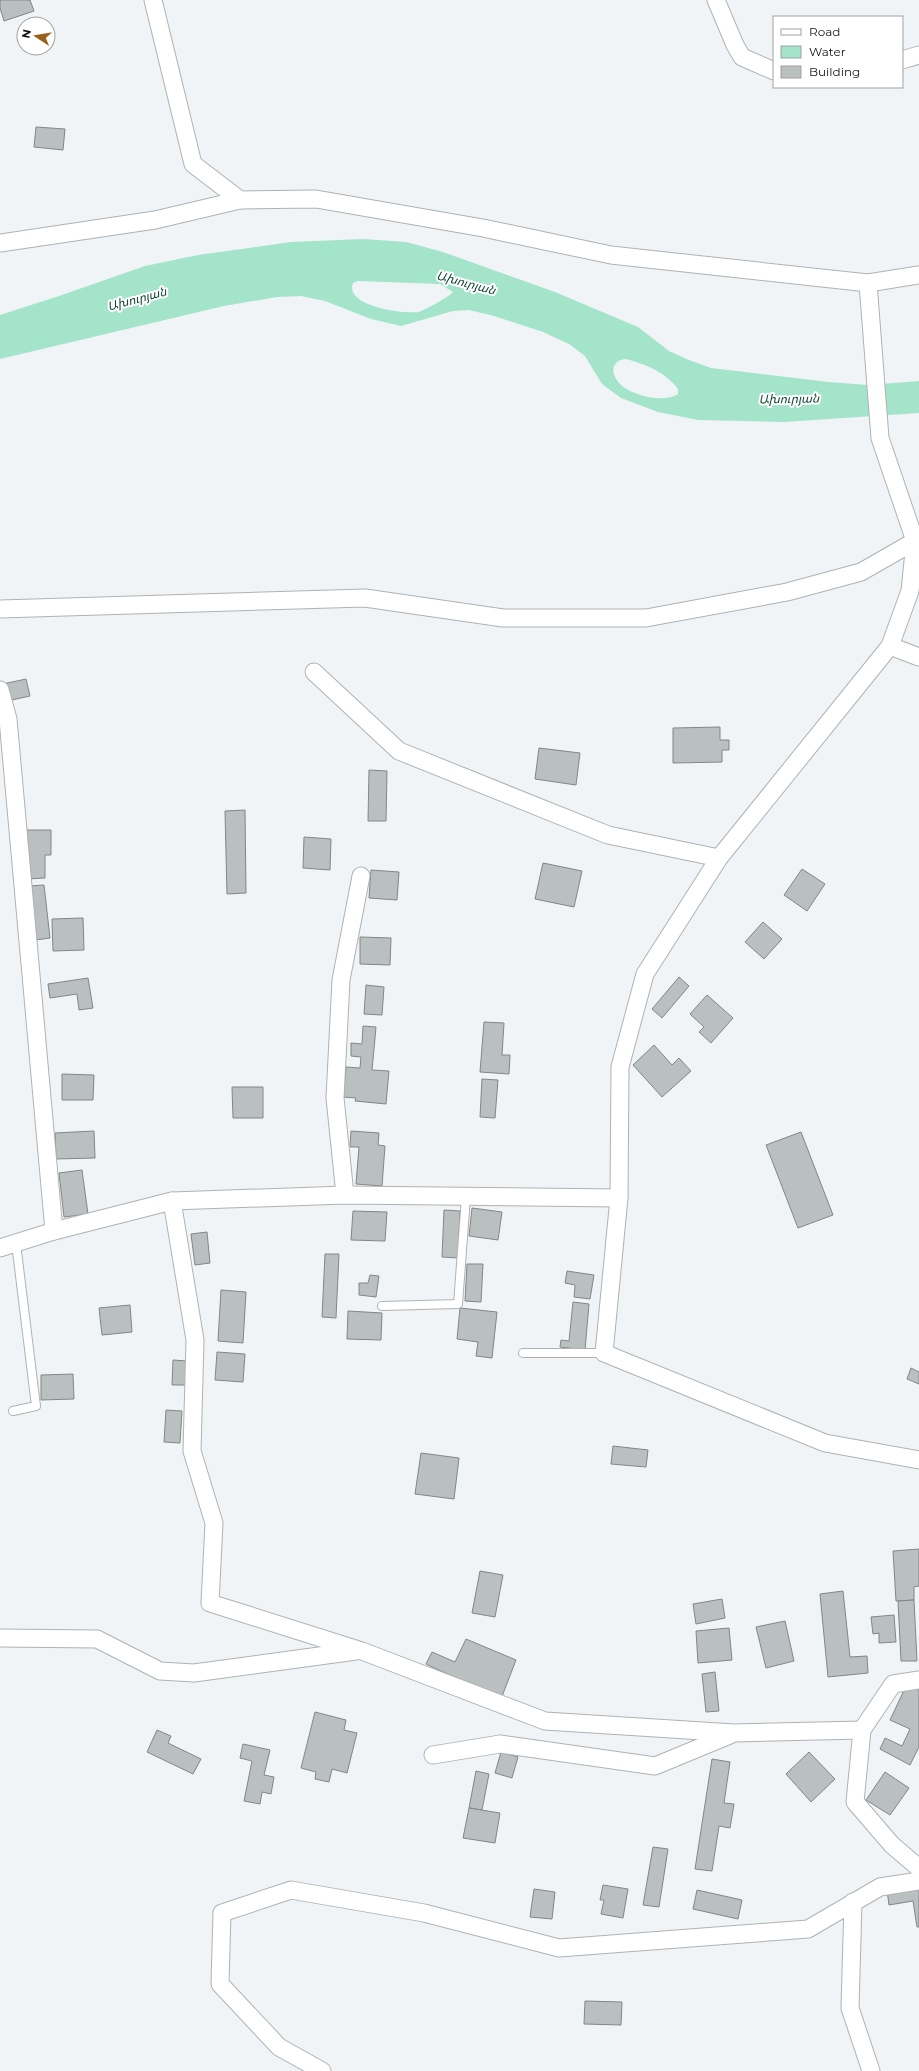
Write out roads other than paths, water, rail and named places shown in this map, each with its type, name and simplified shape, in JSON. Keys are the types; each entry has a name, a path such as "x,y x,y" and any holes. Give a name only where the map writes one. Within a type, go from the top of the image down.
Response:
{"street":[{"path":"153,0 193,164 240,200"},
{"path":"716,0 735,45 742,57 773,70"},
{"path":"903,60 919,55"},
{"path":"0,243 155,220 240,200 316,199 483,228 611,255 868,283 919,275"},
{"path":"868,283 869,315 880,438 914,541 915,591 890,646 719,858 645,974 620,1067 619,1198 604,1353 825,1443 919,1460"},
{"path":"0,609 365,598 503,618 646,618 787,592 861,572 914,541"},
{"path":"890,646 919,657"},
{"path":"314,672 399,751 608,835 719,858"},
{"path":"0,690 8,719 54,1231"},
{"path":"346,1195 335,1098 340,980 361,876"},
{"path":"0,1248 54,1231 172,1201 346,1195 619,1198"},
{"path":"172,1201 195,1340 192,1451 214,1523 210,1603 362,1651 545,1721 734,1733 862,1730"},
{"path":"0,1638 98,1639 160,1671 194,1673 362,1651"},
{"path":"919,1680 893,1684 862,1730 855,1802 892,1845 919,1868"},
{"path":"432,1755 500,1744 655,1766 734,1733"},
{"path":"322,2071 279,2047 220,1984 222,1913 291,1890 424,1913 559,1948 808,1929 880,1887 919,1881"},
{"path":"854,1902 850,2008 871,2071"}],"lane":[{"path":"382,1306 458,1304 466,1197"},
{"path":"13,1411 36,1406 16,1243"},
{"path":"523,1353 604,1353"}],"water":[{"name":"Ախուրյան","path":"363,239 406,242 443,252 555,292 638,327 669,351 711,368 828,382 868,385 919,381 919,413 784,422 698,420 658,412 621,398 602,384 585,356 569,344 543,332 494,316 469,310 453,311 401,326 371,319 325,301 301,296 277,297 224,306 0,359 0,315 145,266 198,255 291,242","holes":["358,281 440,284 453,292 442,300 421,311 400,312 376,307 357,298 353,291 353,283","625,359 647,366 668,378 678,389 678,394 672,397 656,398 639,395 625,388 620,384 613,372 617,362"]}]}
